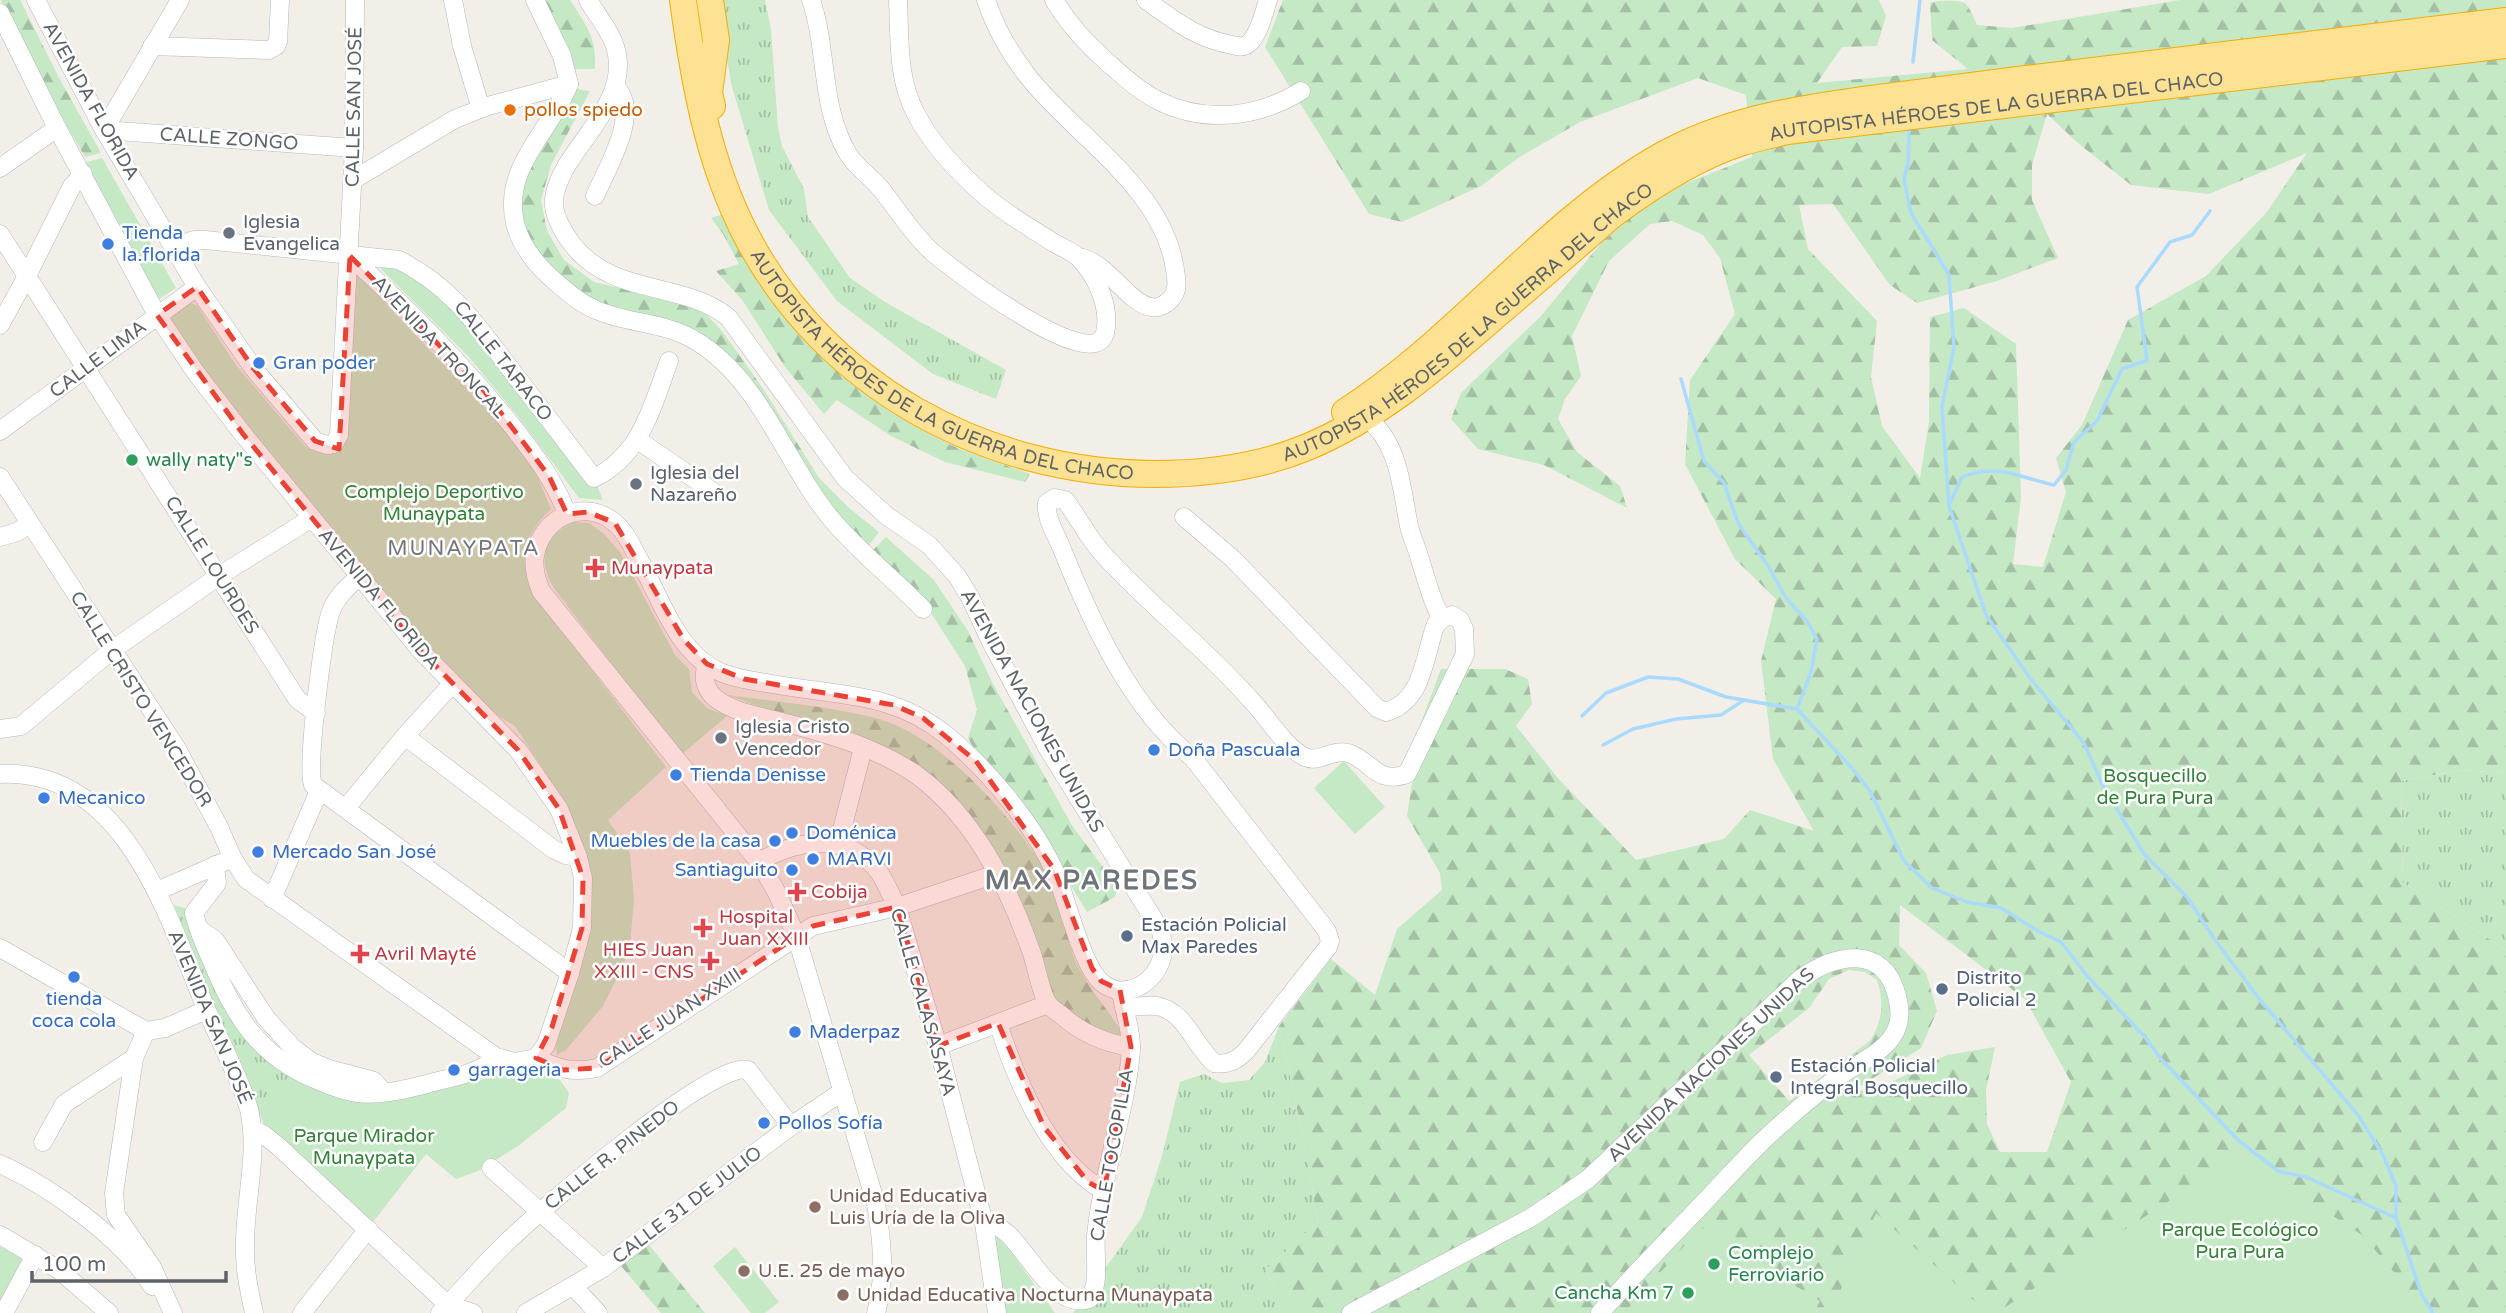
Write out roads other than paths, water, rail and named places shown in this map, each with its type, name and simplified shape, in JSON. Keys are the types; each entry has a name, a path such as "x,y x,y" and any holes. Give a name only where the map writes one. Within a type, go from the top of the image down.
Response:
{"highway":[{"name":"AUTOPISTA HÉROES DE LA GUERRA DEL CHACO","path":"683,0 698,96 709,143 725,190 746,235 796,311 837,354 892,398 951,430 1004,452 1044,462 1129,474 1210,471 1253,463 1303,449 1366,417 1414,386 1612,215 1640,194 1705,157 1739,143 1799,129 2506,45"},
{"name":"AUTOPISTA HÉROES DE LA GUERRA DEL CHACO","path":"710,0 716,40 709,93 735,183 758,231 781,269 806,302 834,332 866,362 899,386 935,408 987,432 1041,449 1086,457 1169,461 1239,454 1269,446 1327,423 1352,407 1436,341 1602,194 1664,155 1710,132 1788,111 1924,91 2506,21"}],"street":[{"name":"AVENIDA FLORIDA","path":"36,0 104,130 197,287 254,369 315,441"},
{"path":"152,46 269,50 278,42 280,0"},
{"name":"CALLE SAN JOSÉ","path":"315,441 334,444 340,435 353,180 355,0"},
{"path":"453,0 462,46 481,109"},
{"path":"535,0 562,56 569,84 537,136 516,178 513,209 516,225 526,247 541,269 575,299 598,311 663,327 695,340 721,359 751,397 831,520 923,609"},
{"name":"AVENIDA NACIONES UNIDAS","path":"588,0 613,39 619,67 607,105 559,179 554,205 567,237 593,265 617,279 693,299 718,309 728,317 845,478 887,516 929,545 957,576 1048,749 1161,931 1163,956 1156,973 1122,999"},
{"path":"811,0 817,20 826,88 837,127 849,155 930,250 1040,327 1087,345 1104,337 1106,321 1097,282 1076,256"},
{"path":"898,0 901,67 905,90 925,131 950,161 985,196 1076,256 1091,261 1136,300 1153,308 1165,305 1177,288 1168,236 1145,198 1070,124 1008,51 994,24 986,0"},
{"path":"1054,0 1081,38 1129,81 1158,101 1182,109 1228,116 1270,108 1301,91"},
{"path":"1146,0 1209,41 1240,47 1248,44 1256,33 1268,0"},
{"path":"104,130 177,1"},
{"name":"AVENIDA FLORIDA","path":"0,13 6,46 83,174 157,315 204,383 312,518 452,684 518,750 559,809 578,856 584,900 582,928 546,1045 536,1058"},
{"path":"353,180 455,119 569,84"},
{"path":"595,196 624,128 626,109 619,89 615,86"},
{"path":"0,168 57,128"},
{"name":"CALLE ZONGO","path":"104,130 354,148"},
{"path":"0,325 72,186 83,174"},
{"name":"CALLE LOURDES","path":"0,234 297,699 316,713"},
{"path":"175,247 194,240 205,240 350,256"},
{"name":"CALLE TARACO","path":"350,256 399,260 421,271 446,290 594,478 611,468 638,440"},
{"name":"AVENIDA TRONCAL","path":"350,256 395,297 482,388 549,476 567,513"},
{"name":"CALLE LIMA","path":"0,431 197,287"},
{"path":"668,361 649,418 638,440 712,491"},
{"path":"1366,417 1387,439 1395,458 1410,528 1430,597 1442,619"},
{"name":"CALLE CRISTO VENCEDOR","path":"0,477 196,783 219,827 224,862 272,899 496,1057"},
{"path":"876,1313 883,1261 876,1204 796,935 759,862 541,591 535,576 535,556 541,537 551,523 567,513 588,512 615,523 633,547 684,640 707,664 721,673 744,680 873,698 908,710 945,734 976,761 1037,841 1054,869 1092,968 1101,981 1122,999 1172,1011 1180,1018 1206,1056 1214,1063 1229,1063 1240,1058 1255,1040 1328,947 1330,937 1194,758 1178,746 1148,712 1115,660 1089,611 1052,526 1046,509 1047,503 1055,498 1065,500 1102,553 1250,698 1290,746 1307,758 1346,752 1380,775 1397,777 1407,774 1465,654 1464,629 1460,620 1452,615 1436,624 1422,677 1413,691 1395,709 1386,712 1377,708 1233,559 1184,517"},
{"path":"0,729 21,726 112,650 219,576 312,518"},
{"path":"0,537 17,532 30,524"},
{"path":"360,576 341,593 330,612 316,713 311,780 319,791 570,973"},
{"path":"707,664 704,678 706,687 714,697 735,709 794,724 863,748 907,769 938,793 961,819 999,873 1031,949 1048,1003 1070,1024 1090,1036 1131,1046"},
{"path":"346,808 452,684"},
{"path":"405,736 553,849 566,855 578,856"},
{"path":"838,845 863,748"},
{"name":"AVENIDA SAN JOSÉ","path":"0,774 46,779 89,802 127,841 157,891 247,1102 253,1129 245,1243 247,1279 254,1313"},
{"path":"272,899 319,791"},
{"name":"CALLE CALASASAYA","path":"759,862 786,847 825,842 838,845 859,854 878,871 897,906 938,1046 984,1223 997,1313"},
{"path":"157,891 224,862"},
{"path":"224,862 217,883 194,914 197,928 222,987 241,1021 268,1052 297,1072 358,1094 449,1079 481,1068 496,1057 514,1062 536,1058"},
{"name":"CALLE JUAN XXIII","path":"536,1058 564,1070 597,1068 813,926 897,906 999,873"},
{"path":"0,948 146,1031 165,1028 206,1010"},
{"name":"AVENIDA NACIONES UNIDAS","path":"1351,1313 1532,1217 1588,1179 1781,997 1824,963 1844,958 1864,959 1887,972 1900,1005 1900,1023 1892,1037 1883,1047 1836,1078 1773,1130 1600,1313"},
{"name":"CALLE TOCOPILLA","path":"984,1223 991,1223 1003,1231 1040,1276 1058,1293 1071,1300 1089,1300 1095,1289 1096,1234 1123,1104 1131,1046 1122,999"},
{"path":"938,1046 1048,1003"},
{"path":"998,1023 1009,1058 1044,1127 1080,1174 1104,1191"},
{"path":"146,1031 134,1058 114,1193 116,1215 152,1266 171,1313"},
{"path":"43,1142 64,1104 134,1058"},
{"name":"CALLE R. PINEDO","path":"444,1309 539,1212 697,1088 726,1073 742,1068 748,1070 791,1126"},
{"name":"CALLE 31 DE JULIO","path":"526,1313 576,1290 791,1126 844,1091"},
{"path":"253,1129 264,1135 368,1229 444,1309 472,1313"},
{"path":"1,1162 55,1194 99,1228 131,1258 171,1313"},
{"path":"491,1168 603,1268"},
{"path":"303,1313 368,1229"},
{"path":"0,1235 67,1277 109,1313"},
{"path":"3,1313 35,1255"},
{"path":"576,1290 579,1313"},
{"path":"576,1290 598,1313"}],"waterway":[{"path":"1913,62 1920,0"},
{"path":"1909,128 1908,164 1904,179 1911,213 1949,275 1954,348 1942,407 1949,506 1986,615 2030,678 2084,743 2103,786 2144,854 2187,897 2215,940 2261,1001 2358,1115 2383,1155 2396,1186 2396,1218 2421,1293 2433,1313"},
{"path":"1950,503 1962,477 1986,471 2008,473 2054,485 2066,470 2074,442 2097,421 2122,369 2147,360 2137,287 2170,242 2192,235 2210,211"},
{"path":"1681,379 1704,461 1724,483 1738,523 1786,598 1807,621 1817,639 1811,672 1797,709"},
{"path":"1582,716 1606,693 1648,677 1678,679 1726,697 1797,709 1870,791 1904,861 1932,888 1967,902 2001,908 2061,942 2088,977 2144,1036 2161,1059 2239,1141 2278,1171 2306,1177 2396,1218"},
{"path":"1603,745 1633,729 1676,719 1721,715 1744,700"}],"place":[{"name":"pollos spiedo","path":"510,110"},
{"name":"Iglesia Evangelica","path":"229,233"},
{"name":"Tienda la.florida","path":"108,244"},
{"name":"Gran poder","path":"259,363"},
{"name":"wally naty\"s","path":"132,460"},
{"name":"Iglesia del Nazareño","path":"636,484"},
{"name":"Munaypata","path":"595,568"},
{"name":"Iglesia Cristo Vencedor","path":"721,738"},
{"name":"Doña Pascuala","path":"1154,750"},
{"name":"Tienda Denisse","path":"676,775"},
{"name":"Mecanico","path":"44,798"},
{"name":"Doménica","path":"792,833"},
{"name":"Muebles de la casa","path":"775,841"},
{"name":"Mercado San José","path":"258,852"},
{"name":"MARVI","path":"813,859"},
{"name":"Santiaguito","path":"792,870"},
{"name":"Cobija","path":"797,892"},
{"name":"Hospital Juan XXIII","path":"703,928"},
{"name":"Estación Policial Max Paredes","path":"1127,936"},
{"name":"Avril Mayté","path":"360,954"},
{"name":"HIES Juan XXIII - CNS","path":"710,961"},
{"name":"tienda coca cola","path":"74,977"},
{"name":"Distrito Policial 2","path":"1942,989"},
{"name":"Maderpaz","path":"795,1032"},
{"name":"garrageria","path":"454,1070"},
{"name":"Estación Policial Integral Bosquecillo","path":"1776,1077"},
{"name":"Pollos Sofía","path":"764,1123"},
{"name":"Unidad Educativa Luis Uría de la Oliva","path":"815,1207"},
{"name":"Complejo Ferroviario","path":"1714,1264"},
{"name":"U.E. 25 de mayo","path":"744,1271"},
{"name":"Cancha Km 7","path":"1688,1293"},
{"name":"Unidad Educativa Nocturna Munaypata","path":"843,1295"}],"district":[{"name":"MUNAYPATA","path":"464,548"},
{"name":"MAX PAREDES","path":"1092,880"}],"park label":[{"name":"Complejo Deportivo Munaypata","path":"434,503"},
{"name":"Bosquecillo de Pura Pura","path":"2155,787"},
{"name":"Parque Mirador Munaypata","path":"364,1147"},
{"name":"Parque Ecológico Pura Pura","path":"2240,1241"}]}
